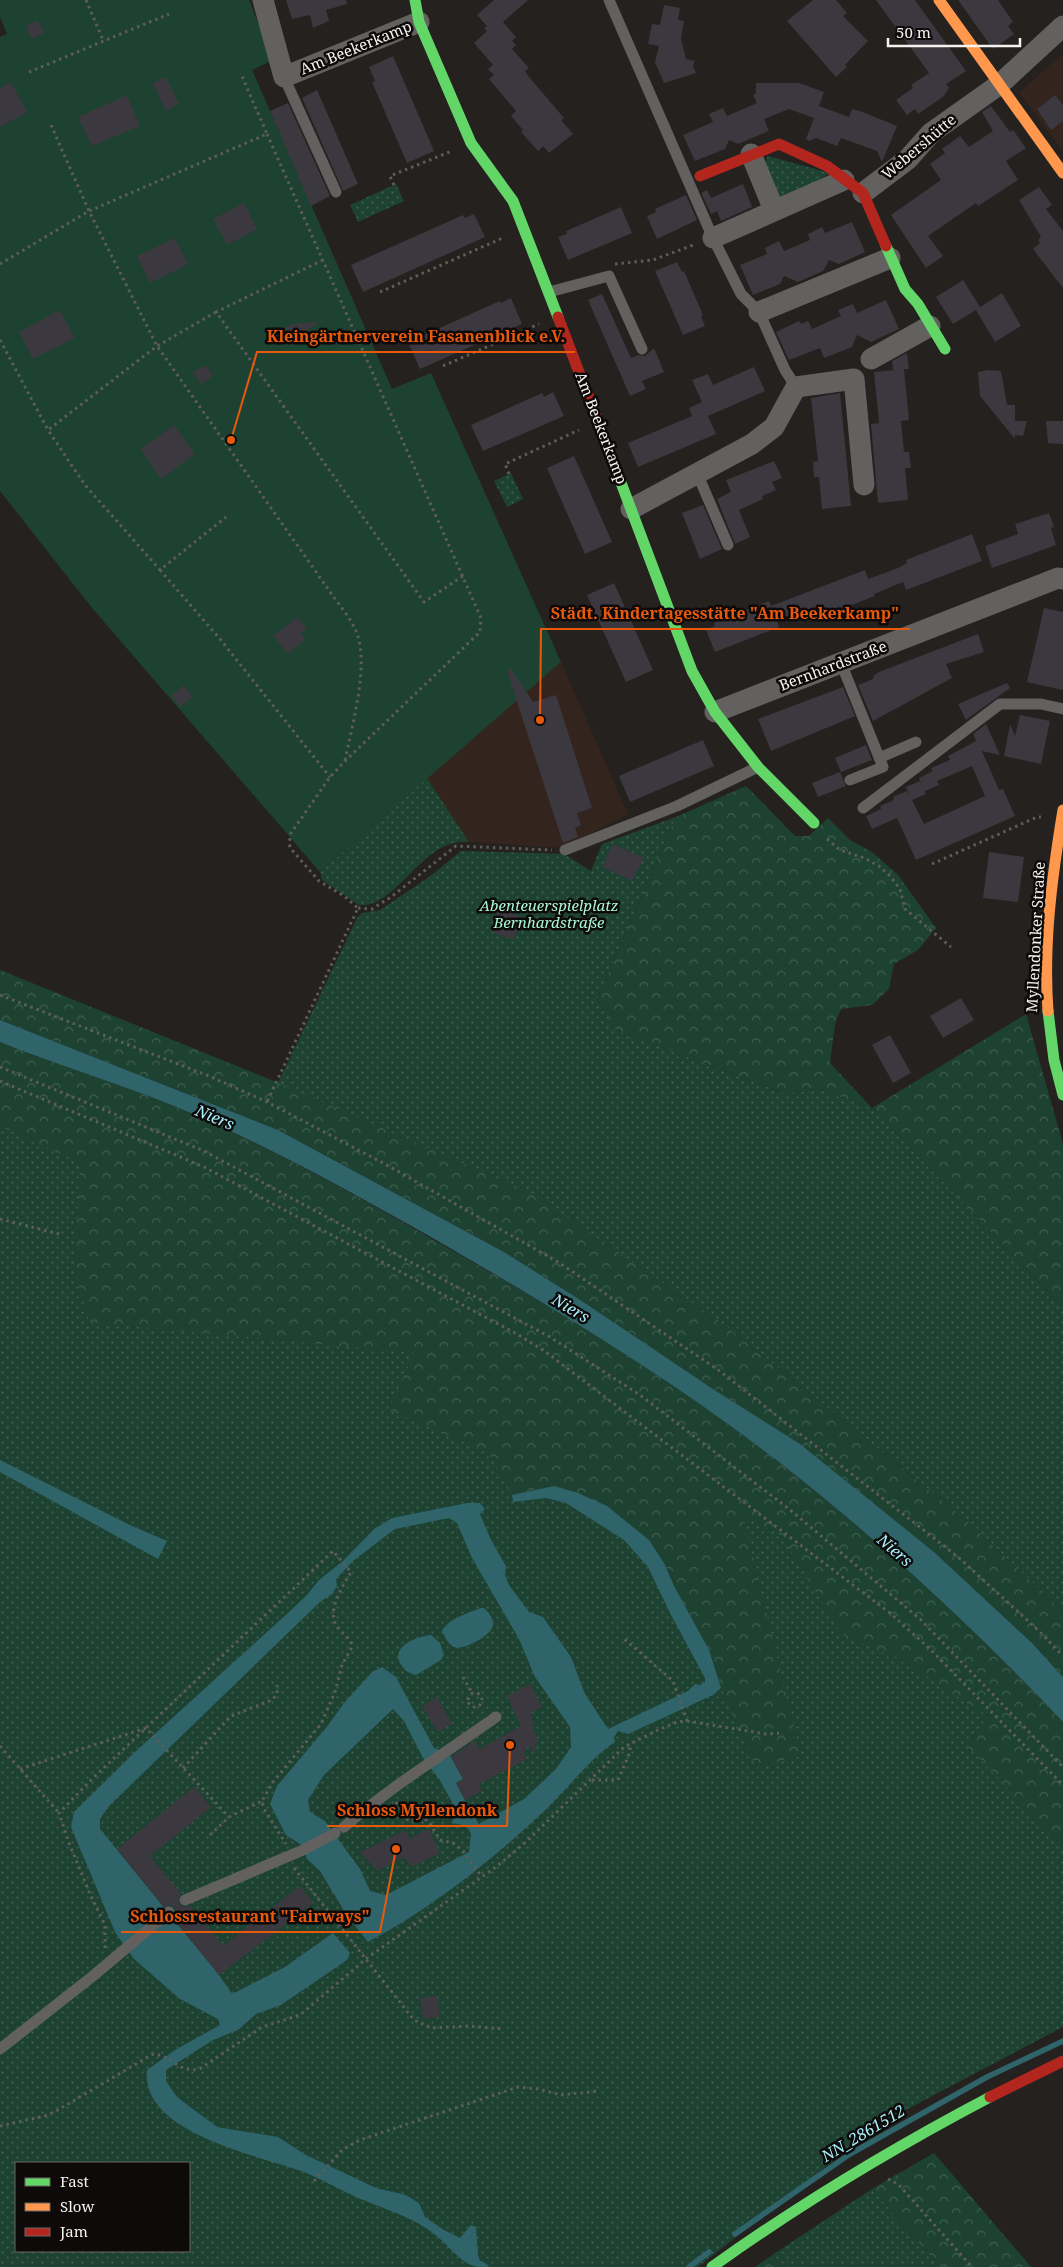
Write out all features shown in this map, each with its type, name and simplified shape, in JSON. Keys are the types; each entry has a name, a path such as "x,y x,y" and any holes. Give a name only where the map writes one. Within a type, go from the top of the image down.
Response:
{"street":[{"name":"Am Beekerkamp","path":"262,0 284,78 419,22"},
{"name":"Am Beekerkamp","path":"415,0 419,22 471,143 513,201 692,671 714,712 758,767 814,823"},
{"path":"939,0 1063,173"},
{"name":"Webershütte","path":"863,193 908,159 931,133 1000,84 1063,26"},
{"path":"700,176 779,144 827,166 863,193 905,289 918,304 944,349"},
{"path":"751,154 774,210"},
{"path":"713,238 844,180"},
{"path":"759,312 890,258"},
{"path":"871,359 930,326"},
{"path":"631,509 752,444 774,427 796,387 854,379 864,485"},
{"name":"Bernhardstraße","path":"714,712 1058,578 1063,579"},
{"name":"Myllendonker Straße","path":"1062,814 1054,862 1047,956 1046,1014 1059,1067 1063,1095"},
{"path":"712,2267 793,2212 939,2124 1063,2061"}],"lane":[{"path":"609,0 713,238 741,294 759,312 785,370 796,387"},
{"path":"284,78 336,192"},
{"path":"549,292 609,276 642,349"},
{"path":"854,379 871,359"},
{"path":"697,473 728,545"},
{"path":"842,663 882,767 850,780"},
{"path":"864,808 1000,704 1041,704 1063,709"},
{"path":"879,758 916,742"},
{"path":"565,850 677,806 758,767"},
{"path":"185,1900 294,1854 338,1831 424,1765 447,1752 496,1717"},
{"path":"0,2049 29,2021 92,1972 106,1966 169,1912"}],"path":[{"path":"86,0 103,40"},
{"path":"29,72 169,14"},
{"path":"241,74 481,618 480,632 345,761 330,778 291,833 289,844 319,881 344,896 358,908 372,909 456,846 565,850"},
{"path":"51,125 90,211 157,346 328,588 356,631 362,652 361,672 345,761"},
{"path":"0,264 90,211 267,134"},
{"path":"394,185 390,176 471,143"},
{"path":"380,292 524,228"},
{"path":"609,276 616,263 653,260 713,238"},
{"path":"48,430 157,346 216,312 323,260"},
{"path":"216,312 424,602 463,576"},
{"path":"443,366 558,315"},
{"path":"0,340 48,430 85,484 220,639 330,778"},
{"path":"509,474 505,464 598,422"},
{"path":"160,570 226,517"},
{"path":"932,864 1037,817 1062,814"},
{"path":"814,823 830,843 840,850 872,862 890,876 900,890 905,910 951,947"},
{"path":"267,1102 358,908"},
{"path":"0,995 209,1076 267,1102 385,1164 558,1262 717,1369 958,1557 1038,1630 1063,1656"},
{"path":"0,1066 204,1151 550,1338 598,1367 728,1460 902,1604 942,1641 1063,1767"},
{"path":"0,1081 212,1171 508,1329 543,1350 890,1613 931,1650 1063,1785"},
{"path":"0,1219 58,1234"},
{"path":"59,1813 333,1551 351,1573 344,1583 333,1616 336,1626 352,1643 352,1650 342,1665 335,1692 321,1724 273,1782 262,1801 229,1817 210,1835"},
{"path":"622,1637 668,1675 678,1690 687,1721"},
{"path":"464,1677 472,1693"},
{"path":"183,1768 219,1726 231,1716 272,1700 277,1694 277,1685"},
{"path":"472,1693 477,1693 482,1700 478,1706 471,1706 468,1702 468,1698 472,1693"},
{"path":"0,2126 45,2116 56,2111 87,2095 153,2054 161,2055 189,2071 201,2068 262,2027 300,2014 367,1958 482,1877 526,1842 630,1744 677,1722 687,1721 766,1734 779,1733"},
{"path":"146,1728 229,1817"},
{"path":"20,1768 146,1728"},
{"path":"592,1780 618,1780 630,1752 630,1744"},
{"path":"0,1746 59,1813 69,1843 105,1925 106,1966"},
{"path":"388,1791 408,1820 418,1818 427,1820 440,1840 453,1843 463,1851 482,1877"},
{"path":"262,1801 264,1809 294,1854 408,2014 420,2024 435,2028 470,2026 502,2029"},
{"path":"314,2181 342,2150 360,2140 518,2087 538,2089 560,2095 599,2091"},
{"path":"872,2164 884,2177 898,2184 972,2267"}],"shaded area":[{"path":"1063,53 1063,151 1019,93"},
{"path":"561,662 628,814 563,848 469,842 427,778"}],"green space":[{"path":"0,0 249,0 273,60 252,70 392,389 431,373 561,662 320,872 92,608 0,491 0,37 7,34 0,17"},
{"path":"768,156 830,173 780,203 761,172"},
{"path":"396,184 404,201 358,222 350,205"},
{"path":"511,473 523,499 507,507 494,481"},
{"path":"427,778 469,842 453,843 438,850 424,860 386,896 373,903 359,905 322,880 320,872"},
{"path":"746,786 795,836 809,836 828,818 850,840 872,852 898,875 936,928 918,950 894,964 889,989 872,1005 841,1009 835,1024 830,1063 872,1108 821,1090 784,1093 616,1030 597,999 676,817"},
{"name":"Abenteuerspielplatz Bernhardstraße","path":"676,817 597,999 616,1030 784,1093 821,1090 872,1108 1063,1307 1063,1611 959,1514 726,1326 278,1083 357,918 362,913 380,910 429,877 461,851 564,854 591,871 602,844"},
{"path":"0,970 274,1081 533,1194 726,1326 959,1514 1063,1611 1063,1677 1032,1643 934,1552 799,1444 504,1252 278,1130 0,1020"},
{"path":"1026,1014 1063,1144 1063,1307 872,1108"},
{"path":"0,1042 174,1106 209,1121 343,1189 570,1319 695,1400 775,1459 888,1552 995,1652 1063,1722 1063,1847 967,1745 988,1716 900,1660 841,1634 782,1536 743,1516 801,1756 756,1768 721,1688 709,1650 674,1586 664,1563 607,1506 536,1490 512,1495 489,1453 389,1410 414,1353 89,1322 75,1270 80,1163 0,1126"},
{"path":"0,1085 550,1357 920,1643 1063,1799 1063,2027 883,2122 698,2267 0,2267"},
{"path":"934,2153 1031,2267 940,2267 872,2189"},
{"path":"872,2189 940,2267 785,2267 772,2255"},
{"path":"772,2255 785,2267 755,2267"}],"water":[{"name":"Niers","path":"0,1020 278,1130 504,1252 800,1444 934,1552 1032,1643 1063,1677 1063,1722 995,1652 851,1520 775,1459 651,1371 566,1317 436,1240 274,1152 174,1106 0,1042"},
{"path":"0,1460 130,1525 167,1541 158,1559 0,1472"},
{"path":"554,1486 578,1493 607,1506 649,1540 664,1563 674,1586 709,1650 721,1688 713,1695 628,1734 618,1731 614,1737 615,1742 587,1765 551,1804 482,1866 438,1899 368,1942 346,1914 320,1871 307,1859 303,1846 286,1835 270,1804 277,1786 326,1728 344,1703 372,1672 382,1667 396,1677 434,1748 450,1755 463,1779 456,1783 479,1824 524,1799 556,1769 571,1747 570,1727 535,1677 519,1639 472,1558 457,1523 449,1518 395,1529 353,1561 336,1579 337,1586 332,1594 320,1602 109,1806 100,1819 100,1829 219,1975 232,1994 285,1967 333,1933 350,1953 347,1960 281,2005 256,2014 238,2030 213,2040 166,2070 166,2081 177,2097 217,2127 278,2137 306,2155 376,2188 406,2195 419,2203 425,2217 460,2238 471,2225 476,2227 480,2267 468,2264 429,2230 409,2219 308,2174 205,2138 181,2125 162,2110 150,2092 147,2070 175,2050 220,2025 218,2019 180,1999 134,1959 115,1932 71,1827 74,1812 136,1751 289,1612 307,1595 319,1580 343,1561 374,1529 392,1518 467,1503 480,1503 485,1509 480,1514 491,1540 506,1566 505,1575 509,1585 529,1612 543,1617 571,1657 585,1694 608,1729 688,1691 695,1684 700,1685 705,1682 705,1678 648,1567 624,1540 566,1503 546,1498 513,1502 512,1495","holes":["393,1709 404,1721 423,1758 439,1779 456,1809 452,1823 467,1826 471,1834 469,1852 386,1895 370,1891 360,1869 325,1821 310,1812 308,1800 324,1775"]},
{"path":"484,1608 492,1618 493,1625 488,1633 464,1647 452,1646 442,1631 445,1627 459,1617"},
{"path":"431,1635 440,1643 444,1655 441,1660 416,1675 408,1672 403,1668 399,1660 401,1649 418,1638"}],"building":[{"path":"286,0 346,0 347,4 326,10 329,21 313,28 310,15 292,19"},
{"path":"494,0 528,0 503,22 516,37 512,41 516,45 512,49 529,68 525,71 564,118 561,120 573,134 549,153 543,146 538,151 521,132 523,130 511,116 516,111 489,79 494,75 488,69 493,65 474,43 487,31 484,28 487,26 477,15"},
{"path":"813,0 836,0 847,13 843,16 868,41 845,65 847,67 836,77 787,21"},
{"path":"876,0 915,0 966,71 946,84 949,88 944,96 918,114 915,109 907,115 896,100 913,88 911,85 929,73"},
{"path":"958,0 998,0 1013,22 1008,26 1014,34 993,49"},
{"path":"664,5 680,8 678,20 684,21 681,39 686,59 695,61 693,66 696,73 664,83 655,62 659,46 648,44 652,24 660,25"},
{"path":"38,20 44,33 31,39 26,26"},
{"path":"393,56 434,151 407,163 372,82 375,81 369,67"},
{"path":"166,77 179,104 166,111 153,83"},
{"path":"11,82 27,112 0,127 0,88"},
{"path":"756,83 799,83 824,92 819,106 849,117 852,109 860,111 897,126 882,162 877,151 841,138 837,146 816,138 809,141 806,139 814,118 789,109 764,119 769,131 738,144 729,140 725,149 695,161 683,135 713,122 709,114 723,108 727,116 757,103 753,95 756,93"},
{"path":"317,90 358,184 343,191 302,98"},
{"path":"127,95 140,126 92,146 78,117"},
{"path":"1055,95 1063,105 1063,121 1051,130 1037,109"},
{"path":"288,103 330,196 311,206 270,111"},
{"path":"991,106 1010,132 1013,130 1026,148 1006,161 1018,180 978,206 976,203 928,236 943,256 926,268 891,215 941,180 930,164 945,153 942,149 960,136 969,147 993,131 982,112"},
{"path":"743,184 752,207 721,221 717,211 711,214 701,193 707,190 711,198"},
{"path":"1039,187 1052,205 1046,209 1063,231 1063,288 1033,249 1040,243 1038,240 1041,237 1019,200"},
{"path":"686,195 697,220 657,239 647,216 656,212 655,209"},
{"path":"244,203 257,229 227,245 213,219"},
{"path":"621,207 632,233 568,260 558,237 567,234 566,231"},
{"path":"474,214 485,237 363,292 351,265 463,215 465,218"},
{"path":"852,222 865,252 839,264 829,260 823,271 798,282 784,276 780,284 753,295 740,265 767,254 765,248 779,241 784,251 810,240 808,234 822,227 825,233"},
{"path":"175,238 188,264 150,283 137,256"},
{"path":"677,262 682,272 684,271 703,315 701,316 705,326 683,335 655,271"},
{"path":"963,280 980,307 1002,293 1021,326 995,342 976,310 953,324 936,297"},
{"path":"602,294 631,358 638,355 645,356 654,348 664,372 642,381 646,389 630,396 588,300"},
{"path":"511,298 522,324 420,369 408,342 500,301 501,303"},
{"path":"886,300 899,329 871,342 857,335 852,347 824,358 820,348 789,360 776,332 799,321 801,324 808,321 812,329 841,316 838,310 853,304 857,313"},
{"path":"60,310 75,338 33,359 19,332"},
{"path":"320,322 291,341 283,330 291,324"},
{"path":"907,353 909,369 893,370 892,361"},
{"path":"206,365 213,376 201,384 193,373"},
{"path":"754,367 765,391 708,416 716,434 638,467 628,443 692,416 689,408 702,402 692,380 708,374 713,385"},
{"path":"904,369 909,420 901,421 904,452 909,452 911,468 905,468 908,500 878,503 871,424 879,423 874,372"},
{"path":"988,370 1001,371 1007,405 1015,405 1015,421 1027,421 1023,436 1015,435 1015,439 980,396 978,372"},
{"path":"553,392 564,416 483,451 471,425 542,393 544,397"},
{"path":"840,393 851,506 822,509 819,477 814,477 813,462 818,461 811,398"},
{"path":"1046,421 1063,421 1063,444 1048,443"},
{"path":"174,425 195,454 161,479 141,449"},
{"path":"574,456 612,542 585,554 547,468"},
{"path":"774,461 782,478 772,482 776,490 762,496 763,499 739,510 750,537 735,544 717,499 731,492 726,480"},
{"path":"703,505 722,549 700,559 682,513"},
{"path":"1049,513 1054,527 1051,528 1056,545 992,568 985,546 1018,534 1015,524"},
{"path":"972,534 982,561 906,590 903,582 874,594 875,596 810,621 806,609 777,620 779,627 715,652 706,630 715,626 714,623 769,601 771,606 865,570 868,579 898,568 907,563 906,560"},
{"path":"614,583 653,670 626,682 587,595"},
{"path":"1044,608 1063,612 1063,690 1027,682"},
{"path":"298,617 307,629 301,633 305,640 288,654 273,636"},
{"path":"978,634 984,652 946,664 952,678 873,721 858,685 873,679 874,675 879,672"},
{"path":"511,669 533,702 556,695 592,808 577,813 581,825 575,828 578,837 563,843 507,671"},
{"path":"1007,683 1010,688 966,720 958,704"},
{"path":"184,685 193,697 180,707 171,695"},
{"path":"843,687 855,716 771,751 758,719"},
{"path":"1020,715 1050,721 1041,764 1004,756 1010,724 1015,736"},
{"path":"986,724 1000,755 982,751 999,790 1003,789 1015,816 916,860 897,818 872,829 866,816 881,809 880,806 894,800 893,797 907,791 910,797 906,787 920,781 923,787 919,778 932,771 931,768 950,760 948,756 976,741 973,734","holes":["972,766 985,796 924,824 912,800 926,794 925,791 939,785 937,781"]},
{"path":"703,740 714,766 630,802 619,776"},
{"path":"866,745 872,760 841,772 835,758"},
{"path":"840,772 846,786 818,797 812,783"},
{"path":"613,844 644,858 632,881 602,867"},
{"path":"989,852 1024,857 1018,902 983,898"},
{"path":"499,908 522,917 513,940 490,931"},
{"path":"961,998 974,1020 943,1038 930,1016"},
{"path":"890,1035 911,1073 893,1083 872,1045"},
{"path":"530,1684 542,1707 531,1712 534,1731 539,1742 535,1743 536,1751 533,1752 530,1746 526,1748 527,1750 523,1752 526,1757 525,1760 479,1784 482,1791 465,1800 456,1783 463,1779 451,1757 476,1740 479,1749 521,1726 507,1696"},
{"path":"437,1697 452,1724 438,1732 422,1706"},
{"path":"194,1787 211,1807 150,1856 181,1894 178,1900 180,1906 190,1906 223,1946 300,1886 313,1903 219,1975 173,1918 176,1914 175,1908 171,1905 164,1907 117,1849"},
{"path":"429,1829 440,1853 412,1867 404,1857 377,1871 360,1852 406,1830 410,1838"},
{"path":"437,1996 440,2017 423,2019 420,1998"}],"waterway":[{"name":"NN_2861512","path":"735,2234 850,2154 987,2077 1063,2041"},
{"name":"NN_2861512","path":"689,2267 709,2252"},
{"path":"481,2264 486,2267"}],"traffic: fast":[{"path":"415,0 419,22 471,143 513,201 558,317"},
{"path":"886,246 905,289 918,304 945,349"},
{"path":"603,435 692,671 715,712 758,767 814,823"},
{"path":"1048,1011 1054,1060 1063,1095"},
{"path":"712,2267 848,2177 990,2097"}],"traffic: slow":[{"path":"939,0 1063,173"},
{"path":"1048,1011 1048,935 1055,860 1063,810"}],"traffic: jam":[{"path":"700,176 779,144 827,166 863,193 886,246"},
{"path":"558,317 603,435"},
{"path":"990,2097 1063,2061"}],"place":[{"name":"Kleingärtnerverein Fasanenblick e.V.","path":"231,440"},
{"name":"Städt. Kindertagesstätte \"Am Beekerkamp\"","path":"540,720"},
{"name":"Schloss Myllendonk","path":"510,1745"},
{"name":"Schlossrestaurant \"Fairways\"","path":"396,1849"}]}
